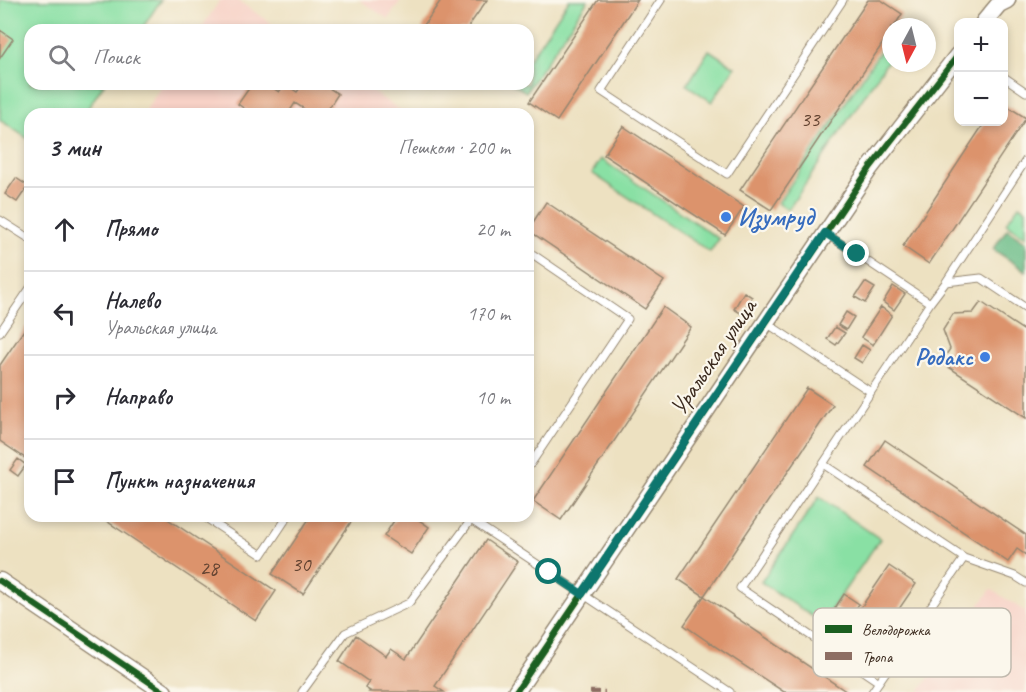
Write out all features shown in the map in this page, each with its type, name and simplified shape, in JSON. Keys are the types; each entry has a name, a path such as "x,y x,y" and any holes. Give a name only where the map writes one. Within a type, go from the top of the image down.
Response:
{"street":[{"path":"987,18 1001,1"},
{"name":"Уральская улица","path":"516,692 870,168 954,60"},
{"path":"0,581 164,692"}],"lane":[{"path":"661,0 601,91 727,174 843,0"},
{"path":"1008,80 1026,92"},
{"path":"813,637 740,588 1026,160"},
{"path":"0,220 24,235"},
{"path":"825,233 930,303"},
{"path":"534,255 628,319 534,459"},
{"path":"946,282 981,278 1026,308"},
{"path":"0,332 24,297"},
{"path":"765,322 871,392"},
{"path":"823,464 964,558 1015,576 1026,583"},
{"path":"212,522 262,555 284,522"},
{"path":"302,692 345,633 409,603 465,522"},
{"path":"474,522 730,692"},
{"path":"930,608 964,558"},
{"path":"872,677 879,682"},
{"path":"872,692 882,677"}],"shaded area":[{"path":"220,0 237,0 272,24 204,24"},
{"path":"359,0 401,0 388,19"},
{"path":"159,90 370,90 397,108 147,108"},
{"path":"991,589 1026,612 1026,692 919,692 929,677 1011,677 1011,608 978,608"}],"green space":[{"path":"0,0 161,0 145,24 24,24 24,90 100,90 88,108 24,108 24,136 0,120"},
{"path":"569,0 588,0 534,80 534,52"},
{"path":"882,48 882,69 788,210 778,203"},
{"path":"709,50 735,67 712,102 687,85"},
{"path":"601,159 719,239 710,252 592,173"},
{"path":"1019,205 1026,209 1026,237 1006,223"},
{"path":"1007,229 1026,242 1026,271 993,249"},
{"path":"819,497 880,539 832,608 813,608 813,617 761,582"}],"building":[{"path":"441,0 487,0 470,24 425,24"},
{"path":"598,0 638,0 557,121 529,102"},
{"path":"868,0 881,0 902,14 900,18 882,18 882,44 771,210 740,190"},
{"path":"0,30 13,39 0,58"},
{"path":"248,90 276,90 279,92 294,90 297,92 298,90 332,90 338,94 329,108 303,108 295,103 292,108 244,108 238,104"},
{"path":"1008,107 1026,118 929,264 903,246 982,126 1008,126"},
{"path":"623,126 744,207 725,235 604,155"},
{"path":"16,178 24,183 24,192 17,202 5,194"},
{"path":"546,202 664,281 645,309 534,234 534,221"},
{"path":"865,282 875,288 865,303 855,297"},
{"path":"893,286 905,294 894,310 883,302"},
{"path":"744,292 752,297 742,314 734,309"},
{"name":"Родакс","path":"981,302 1026,332 1026,418 941,362 950,349 943,330 953,314 973,313"},
{"path":"663,307 691,327 561,520 534,500"},
{"path":"881,307 892,315 873,345 861,337"},
{"path":"846,312 854,317 846,330 838,325"},
{"path":"835,327 845,333 836,345 827,339"},
{"path":"24,330 24,457 0,441 0,365"},
{"path":"862,345 870,350 862,363 854,358"},
{"path":"807,388 833,405 704,596 678,579"},
{"path":"885,440 1026,535 1026,555 1017,549 1008,562 867,467"},
{"path":"18,459 24,464 24,468 18,476 10,470"},
{"path":"108,522 172,522 276,591 256,621"},
{"path":"307,522 351,522 303,594 272,574"},
{"path":"393,522 422,522 429,527 411,554 384,536"},
{"path":"486,540 518,562 435,686 444,692 369,692 365,688 369,682 339,661 356,635 386,656 391,649 406,659"},
{"path":"889,566 916,584 900,608 860,608"},
{"path":"844,594 859,604 856,608 835,608"},
{"path":"704,596 813,669 813,677 825,677 847,692 784,692 684,625"}],"marked path":[{"path":"590,692 605,692"}],"cycle path":[{"path":"516,692 870,168 954,60"},
{"path":"0,581 164,692"}],"place":[{"name":"Изумруд","path":"726,217"},
{"name":"Родакс","path":"985,357"}],"route":[{"path":"549,572 582,594 825,233 857,254"}]}
